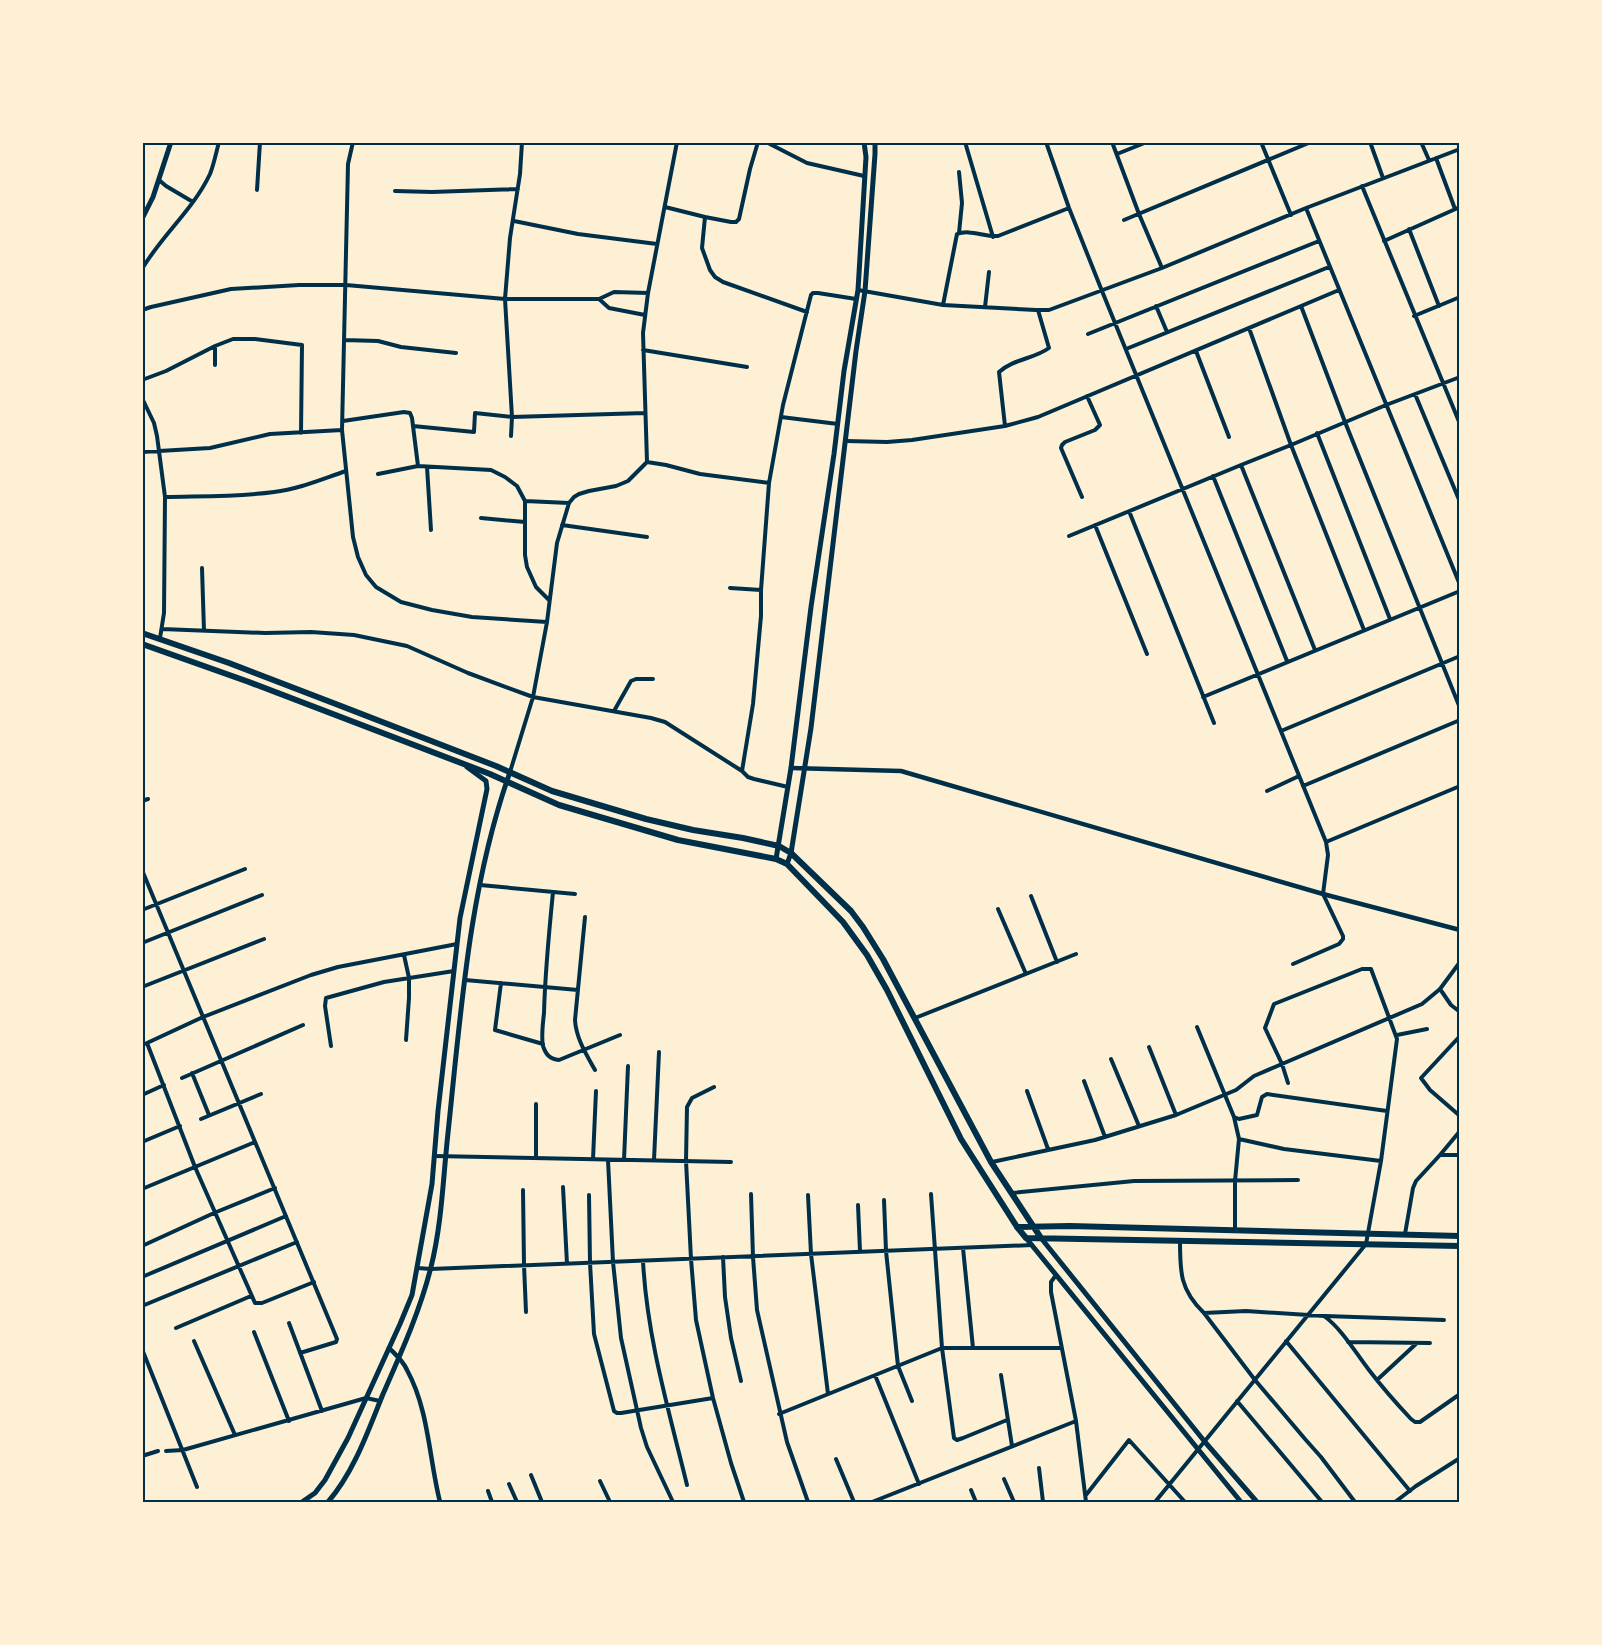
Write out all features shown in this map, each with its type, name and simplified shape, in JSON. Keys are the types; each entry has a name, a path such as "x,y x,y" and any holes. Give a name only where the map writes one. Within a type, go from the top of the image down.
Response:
{"main road":[{"path":"142,219 153,197 171,142"},
{"path":"778,860 811,608 858,290 866,157 864,142"},
{"path":"787,864 806,768 865,291 875,142"},
{"path":"142,633 229,663 510,772 552,791 646,819 779,846 791,853 851,911 863,927 883,959 991,1162 1032,1227 1257,1503"},
{"path":"142,644 249,682 490,774 559,805 678,840 778,860 787,864 843,922 867,955 962,1138 1017,1227 1241,1503"},
{"path":"302,1503 315,1493 325,1480 348,1438 412,1295 432,1184 438,1111 463,898 487,789 486,781 459,763"},
{"path":"328,1503 343,1483 361,1448 420,1306 431,1269 440,1220 464,980 475,905 490,835 510,772"},
{"path":"1017,1227 1070,1226 1460,1236"},
{"path":"1026,1238 1460,1246"}],"street":[{"path":"142,269 154,250 193,202 211,171 219,142"},
{"path":"257,190 260,142"},
{"path":"353,142 348,164 342,430 353,537 358,557 366,575 376,587 401,602 472,617 547,622"},
{"path":"511,436 512,417 505,299 522,142"},
{"path":"510,772 533,697 547,622 557,543 569,503 579,494 628,481 647,462 643,350 645,315 677,142"},
{"path":"665,207 736,222 739,219 758,142"},
{"path":"766,142 807,163 864,176"},
{"path":"965,142 993,237"},
{"path":"1046,142 1102,291 1326,842 1328,855 1323,894 1343,939 1339,944 1293,964"},
{"path":"1112,142 1162,268"},
{"path":"1261,142 1291,215"},
{"path":"1124,220 1311,142"},
{"path":"1370,142 1383,178"},
{"path":"1421,142 1429,160"},
{"path":"1117,154 1145,143"},
{"path":"858,290 943,305 1049,310 1162,268 1306,208 1460,149"},
{"path":"1384,241 1457,208 1436,158"},
{"path":"943,305 954,241 959,233 962,203 959,172"},
{"path":"158,180 193,202"},
{"path":"1362,186 1460,424"},
{"path":"394,191 518,189"},
{"path":"959,233 993,237 1003,235 1069,208"},
{"path":"1306,208 1460,585"},
{"path":"705,217 702,248 715,277 723,282 807,312"},
{"path":"514,221 578,234 657,244"},
{"path":"1409,229 1438,306"},
{"path":"1088,334 1319,241"},
{"path":"1126,349 1329,267"},
{"path":"985,308 989,272"},
{"path":"142,310 231,289 299,285 346,285 505,299 599,299 614,292 648,293"},
{"path":"846,441 912,440 1005,426 1038,417 1339,290"},
{"path":"742,771 753,704 769,483 781,417 811,295 813,293 856,299"},
{"path":"1414,316 1460,297"},
{"path":"599,299 609,308 645,315"},
{"path":"1156,306 1167,332"},
{"path":"1301,306 1460,708"},
{"path":"1005,426 999,372 1006,366 1049,348 1038,310"},
{"path":"1250,328 1291,446 1364,630"},
{"path":"142,380 233,339 255,339 302,345 301,433"},
{"path":"344,340 378,341 400,347 456,354"},
{"path":"215,346 215,365"},
{"path":"643,350 747,367"},
{"path":"1196,351 1229,437"},
{"path":"1069,536 1291,446 1317,433 1460,377"},
{"path":"1415,394 1457,490 1460,502"},
{"path":"1082,497 1061,448 1065,442 1098,428 1100,425 1087,396"},
{"path":"142,398 154,423 165,497 165,580 160,638"},
{"path":"343,421 410,413 418,466"},
{"path":"413,426 474,432 475,413 512,417 645,413"},
{"path":"781,417 838,424"},
{"path":"142,452 210,448 270,434 342,430"},
{"path":"1317,433 1390,619"},
{"path":"647,462 700,474 769,483"},
{"path":"1241,465 1315,650"},
{"path":"378,474 418,466 491,470 506,477 517,486 525,501 525,555 530,578 550,600"},
{"path":"427,467 430,530"},
{"path":"165,497 234,496 272,492 302,486 346,471"},
{"path":"1213,476 1287,662"},
{"path":"525,501 569,503"},
{"path":"1129,511 1214,723"},
{"path":"482,518 525,522"},
{"path":"562,525 646,537"},
{"path":"1095,525 1147,654"},
{"path":"202,568 204,631"},
{"path":"730,588 761,590"},
{"path":"1203,697 1460,591"},
{"path":"162,629 265,633 311,632 354,635 407,646 468,673 533,697 665,722 748,777 788,787"},
{"path":"1281,731 1460,656"},
{"path":"614,711 631,681 653,679"},
{"path":"1303,786 1460,720"},
{"path":"791,768 901,771 1323,894 1460,930"},
{"path":"1267,791 1299,776"},
{"path":"1326,842 1460,786"},
{"path":"142,910 245,869"},
{"path":"142,870 337,1341 300,1353"},
{"path":"479,885 575,894"},
{"path":"553,892 543,1044 549,1057 559,1060 620,1035"},
{"path":"142,943 262,895"},
{"path":"1031,896 1057,962"},
{"path":"998,909 1026,974"},
{"path":"585,917 575,1026 594,1070"},
{"path":"142,987 264,939"},
{"path":"314,1282 258,1304 255,1303 214,1213 164,1085 145,1044 203,1017 311,975 338,967 457,944"},
{"path":"915,1018 1076,954"},
{"path":"404,955 410,998 406,1040"},
{"path":"991,1162 1105,1137 1176,1115 1236,1090 1254,1076 1422,1004 1440,989 1460,962"},
{"path":"1155,1503 1366,1244 1381,1161 1397,1048 1397,1035 1371,969 1362,969 1274,1004 1265,1028 1288,1083"},
{"path":"331,1046 324,1006 326,998 384,982 454,971"},
{"path":"464,980 578,990"},
{"path":"501,983 495,1030 543,1044"},
{"path":"1440,989 1451,1005 1460,1012"},
{"path":"182,1078 303,1025"},
{"path":"1197,1027 1234,1117 1239,1139 1235,1181 1235,1230"},
{"path":"1397,1035 1427,1029"},
{"path":"1460,1036 1421,1078 1460,1116"},
{"path":"1149,1047 1176,1115"},
{"path":"654,1160 659,1052"},
{"path":"1111,1059 1139,1126"},
{"path":"624,1160 628,1066"},
{"path":"192,1074 209,1115"},
{"path":"1084,1081 1105,1137"},
{"path":"142,1095 164,1085"},
{"path":"714,1087 699,1093 688,1101 686,1113 691,1259 696,1320 713,1398 744,1503"},
{"path":"593,1159 596,1090"},
{"path":"1027,1091 1048,1149"},
{"path":"201,1119 261,1094"},
{"path":"1234,1117 1239,1119 1257,1115 1262,1097 1270,1094 1387,1111"},
{"path":"536,1104 537,1158"},
{"path":"142,1142 180,1126"},
{"path":"1405,1235 1416,1181 1460,1131"},
{"path":"1239,1139 1284,1149 1381,1161"},
{"path":"142,1189 255,1142"},
{"path":"1440,1155 1460,1155"},
{"path":"434,1156 731,1162"},
{"path":"608,1160 613,1262 621,1338 636,1410 647,1447 672,1503"},
{"path":"1012,1193 1134,1181 1298,1180"},
{"path":"563,1187 567,1264"},
{"path":"142,1246 275,1188"},
{"path":"523,1190 526,1312"},
{"path":"751,1194 757,1310 779,1414 795,1469 808,1503"},
{"path":"931,1194 942,1348 954,1438 957,1440 963,1438 1007,1420"},
{"path":"589,1195 594,1334 614,1411 621,1413 713,1398"},
{"path":"808,1195 811,1254 828,1394"},
{"path":"884,1200 886,1251 898,1366 912,1401"},
{"path":"858,1205 860,1251"},
{"path":"142,1277 286,1216"},
{"path":"1180,1240 1180,1271 1188,1293 1255,1380 1321,1457 1355,1503"},
{"path":"142,1306 297,1242"},
{"path":"417,1268 1033,1245"},
{"path":"963,1248 974,1348"},
{"path":"723,1257 730,1338 741,1381"},
{"path":"643,1261 651,1334 666,1406 687,1485"},
{"path":"1056,1274 1051,1282 1051,1292 1076,1420 1086,1503"},
{"path":"176,1328 251,1296"},
{"path":"1204,1312 1246,1311 1444,1320"},
{"path":"1324,1316 1415,1422 1420,1422 1460,1394"},
{"path":"289,1323 322,1411"},
{"path":"254,1332 289,1421"},
{"path":"194,1341 235,1436"},
{"path":"1286,1341 1410,1491"},
{"path":"1347,1342 1430,1343"},
{"path":"1377,1380 1418,1343"},
{"path":"389,1348 399,1357 414,1385 421,1407 440,1503"},
{"path":"779,1414 942,1348 1062,1348"},
{"path":"142,1349 197,1488"},
{"path":"875,1375 919,1484"},
{"path":"1000,1375 1012,1446"},
{"path":"166,1450 183,1450 366,1398 380,1401"},
{"path":"1237,1401 1322,1503"},
{"path":"872,1503 1076,1420"},
{"path":"1086,1496 1129,1440 1185,1503"},
{"path":"142,1456 158,1450"},
{"path":"1395,1503 1460,1458"},
{"path":"836,1459 854,1503"},
{"path":"1039,1468 1043,1503"},
{"path":"531,1475 542,1503"},
{"path":"1004,1479 1014,1503"},
{"path":"600,1481 610,1503"},
{"path":"509,1484 517,1503"},
{"path":"971,1490 976,1503"},
{"path":"488,1491 492,1503"}]}
